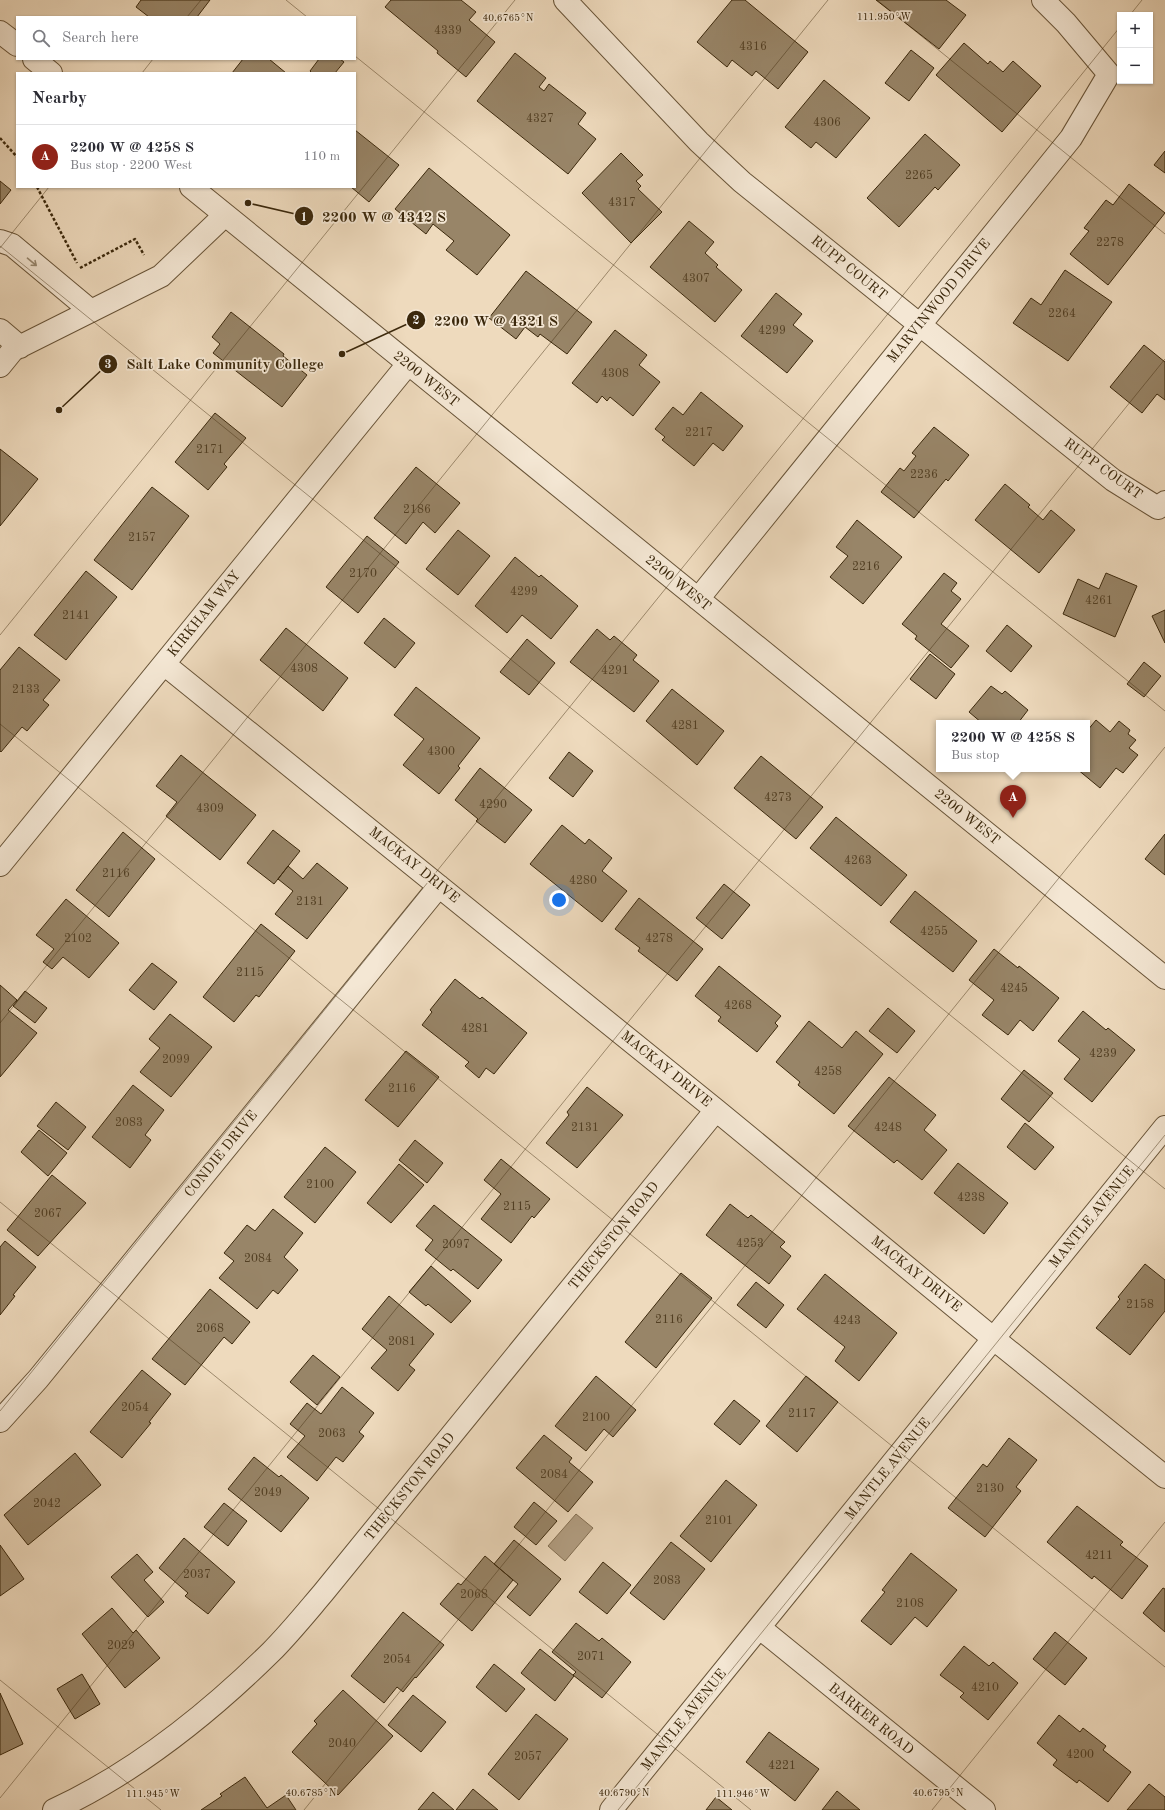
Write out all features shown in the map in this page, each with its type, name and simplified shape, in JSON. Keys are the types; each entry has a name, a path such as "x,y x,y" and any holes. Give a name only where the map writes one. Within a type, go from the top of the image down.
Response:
{"street":[{"name":"RUPP COURT","path":"565,0 699,142 742,182 1113,480 1162,505"},
{"name":"MARVINWOOD DRIVE","path":"698,599 1071,138 1109,74 1066,23 1043,0"},
{"path":"0,32 16,44"},
{"path":"35,60 50,72"},
{"name":"2200 WEST","path":"192,188 1165,978"},
{"path":"0,366 12,350 161,276 225,215"},
{"path":"0,241 12,245 91,311"},
{"path":"0,330 20,347"},
{"name":"KIRKHAM WAY","path":"0,865 408,364"},
{"name":"MACKAY DRIVE","path":"164,664 716,1110 994,1339 1165,1477"},
{"name":"CONDIE DRIVE","path":"0,1421 38,1379 440,886"},
{"name":"THECKSTON ROAD","path":"54,1810 76,1800 139,1763 211,1708 271,1651 323,1594 716,1110"},
{"name":"MANTLE AVENUE","path":"611,1810 1165,1127"},
{"name":"BARKER ROAD","path":"760,1628 984,1810"}],"path":[{"path":"0,138 16,157"},
{"path":"79,268 135,239 148,261"}],"shaded area":[{"path":"576,1514 593,1528 565,1561 548,1546"}],"building":[{"path":"141,0 210,0 198,16 148,16 136,7"},
{"path":"391,0 461,0 476,12 469,20 495,42 466,77 437,53 438,51 385,7"},
{"path":"732,0 745,0 808,52 778,89 756,71 752,76 732,60 727,67 697,42"},
{"path":"876,0 946,0 966,15 939,49"},
{"path":"964,43 988,64 990,61 1003,72 1013,61 1041,86 1002,132 936,75"},
{"path":"911,50 934,68 909,101 885,83"},
{"path":"515,53 546,78 539,87 544,91 549,84 586,113 578,124 596,139 568,174 477,101"},
{"path":"242,60 270,60 285,72 233,72"},
{"path":"318,60 341,60 344,62 336,72 310,71"},
{"path":"824,80 870,118 836,158 816,142 811,148 785,127"},
{"path":"356,131 399,165 369,202 352,188 356,188"},
{"path":"925,134 960,165 938,190 935,187 899,227 867,198"},
{"path":"1165,151 1165,173 1154,165"},
{"path":"621,153 643,175 636,181 641,186 638,189 662,212 631,243 582,193"},
{"path":"429,168 510,235 477,275 446,250 454,241 433,224 426,234 395,209"},
{"path":"0,181 11,190 0,204"},
{"path":"1129,184 1165,213 1108,285 1070,254 1089,231 1084,228 1106,200 1113,205"},
{"path":"689,221 714,242 705,253 718,265 716,267 742,290 715,322 650,267"},
{"path":"1065,270 1112,302 1068,361 1013,323 1031,298 1041,305"},
{"path":"526,271 592,322 567,354 540,334 538,337 525,327 516,339 489,318"},
{"path":"776,293 802,314 793,325 813,341 787,373 741,336"},
{"path":"231,312 284,354 283,356 307,375 282,407 213,353 220,344 212,337"},
{"path":"615,330 647,355 639,365 660,382 633,416 610,397 607,401 602,396 597,403 572,383"},
{"path":"1144,345 1165,362 1165,400 1157,394 1142,413 1110,387"},
{"path":"701,392 743,426 723,451 713,443 694,466 662,440 665,437 655,429 673,407 683,415"},
{"path":"215,413 246,438 224,464 227,467 208,490 175,462"},
{"path":"934,427 969,455 948,481 946,479 914,518 881,492 900,468 904,471 916,456 912,453"},
{"path":"0,449 38,479 0,526"},
{"path":"416,467 460,503 435,533 423,522 406,544 374,518"},
{"path":"1005,484 1030,505 1028,507 1043,520 1051,510 1075,530 1039,573 975,520"},
{"path":"152,487 189,516 132,590 94,560"},
{"path":"857,520 902,557 863,604 830,577 848,556 836,547"},
{"path":"458,530 490,556 458,595 426,569"},
{"path":"367,536 399,562 358,613 326,587"},
{"path":"515,557 539,577 541,575 578,606 551,639 522,615 507,633 475,606"},
{"path":"86,571 117,597 66,660 34,635"},
{"path":"944,573 957,583 951,591 961,599 941,624 969,646 951,668 915,639 917,636 902,624"},
{"path":"1106,573 1137,586 1115,637 1063,614 1078,579 1099,589"},
{"path":"1165,610 1165,643 1152,616"},
{"path":"384,618 415,643 395,668 364,643"},
{"path":"1007,625 1032,646 1011,672 986,651"},
{"path":"286,628 348,678 323,711 260,660"},
{"path":"597,629 610,640 614,636 637,655 633,660 659,681 634,712 570,662"},
{"path":"527,639 555,663 529,695 500,672"},
{"path":"19,647 60,680 43,700 49,705 27,731 22,727 1,752 0,670"},
{"path":"930,654 955,674 936,699 910,679"},
{"path":"1144,662 1161,676 1144,697 1127,684"},
{"path":"991,686 1002,694 1005,691 1028,710 1020,720 978,720 969,712"},
{"path":"416,687 480,738 458,766 460,768 439,794 403,765 424,739 394,715"},
{"path":"672,689 724,731 697,765 646,721"},
{"path":"1096,720 1110,732 1119,721 1130,730 1128,734 1136,740 1129,748 1138,755 1123,773 1116,768 1100,788 1081,772 1090,772 1090,727"},
{"path":"569,752 593,771 573,797 549,778"},
{"path":"181,755 256,815 220,860 166,816 177,802 156,786"},
{"path":"761,756 823,807 796,839 734,788"},
{"path":"480,768 532,810 505,843 476,821 478,819 455,800"},
{"path":"836,817 907,875 881,906 810,848"},
{"path":"562,825 585,844 589,839 612,858 602,871 627,891 602,922 530,864"},
{"path":"273,830 300,851 274,884 247,863"},
{"path":"123,832 155,859 109,917 76,890"},
{"path":"1165,834 1165,875 1145,859"},
{"path":"317,863 348,888 307,939 275,914 293,891 278,879 288,866 303,879"},
{"path":"724,884 750,905 722,939 696,918"},
{"path":"915,891 977,941 953,972 890,922"},
{"path":"639,898 703,949 677,981 638,951 640,948 615,929"},
{"path":"66,899 119,943 89,978 63,957 52,969 43,962 54,949 36,935"},
{"path":"261,924 295,951 259,997 256,995 234,1022 203,997"},
{"path":"994,949 1018,968 1019,966 1059,998 1033,1031 1020,1020 1008,1035 982,1015 994,1000 969,980"},
{"path":"152,963 177,982 154,1010 129,990"},
{"path":"719,966 781,1016 775,1023 778,1026 757,1052 718,1021 721,1017 695,996"},
{"path":"455,979 480,999 482,997 527,1033 494,1074 486,1068 479,1078 465,1066 469,1062 422,1025 432,1012 430,1010"},
{"path":"0,985 17,1000 8,1010 37,1033 0,1077"},
{"path":"25,991 47,1008 35,1023 13,1006"},
{"path":"888,1008 915,1031 897,1053 869,1031"},
{"path":"1083,1011 1106,1030 1108,1028 1135,1050 1092,1102 1064,1079 1080,1059 1058,1041"},
{"path":"170,1014 212,1047 171,1097 140,1072 160,1048 149,1039"},
{"path":"809,1021 842,1048 856,1031 883,1054 834,1114 798,1085 800,1082 776,1062"},
{"path":"406,1051 439,1077 398,1127 365,1100"},
{"path":"1024,1070 1053,1093 1029,1122 1001,1099"},
{"path":"889,1077 936,1115 924,1130 947,1150 922,1180 897,1160 894,1163 848,1126"},
{"path":"133,1085 164,1110 145,1135 151,1140 130,1168 92,1137"},
{"path":"587,1087 623,1115 577,1168 546,1143 569,1115 567,1112"},
{"path":"56,1102 86,1127 68,1150 37,1126"},
{"path":"1025,1123 1054,1147 1035,1170 1007,1147"},
{"path":"39,1130 67,1153 48,1176 21,1152"},
{"path":"415,1140 443,1163 427,1183 399,1160"},
{"path":"325,1147 356,1172 315,1223 284,1197"},
{"path":"501,1159 550,1199 534,1218 532,1216 511,1243 481,1219 501,1194 484,1180"},
{"path":"958,1163 1008,1203 984,1234 934,1193"},
{"path":"399,1164 424,1185 391,1223 367,1203"},
{"path":"52,1175 86,1203 38,1256 7,1230"},
{"path":"730,1204 748,1218 751,1215 785,1242 780,1247 791,1256 769,1284 706,1235"},
{"path":"434,1205 502,1260 478,1289 453,1269 451,1271 425,1250 433,1240 416,1226"},
{"path":"273,1209 303,1233 284,1257 298,1270 278,1294 273,1290 257,1309 219,1278 234,1261 224,1253 247,1225 255,1231"},
{"path":"5,1241 36,1267 13,1295 15,1296 0,1315 0,1247"},
{"path":"1145,1264 1165,1280 1165,1311 1130,1355 1096,1328 1120,1299 1118,1297"},
{"path":"431,1266 471,1301 451,1323 428,1304 426,1306 409,1292"},
{"path":"681,1273 712,1298 656,1368 625,1342"},
{"path":"825,1274 897,1333 859,1381 835,1361 845,1347 797,1309"},
{"path":"756,1282 784,1305 766,1328 737,1305"},
{"path":"210,1289 250,1322 232,1344 224,1337 185,1385 152,1359"},
{"path":"389,1296 434,1334 409,1365 415,1370 398,1391 371,1368 387,1350 362,1329"},
{"path":"313,1355 340,1377 317,1405 290,1382"},
{"path":"142,1370 171,1394 149,1422 151,1423 122,1458 90,1432"},
{"path":"596,1376 636,1410 613,1437 604,1429 586,1451 555,1426"},
{"path":"806,1376 838,1402 797,1452 766,1426"},
{"path":"342,1387 374,1413 359,1432 364,1436 343,1462 336,1457 317,1481 287,1457 305,1436 290,1424 307,1403 321,1414"},
{"path":"734,1400 760,1421 740,1445 714,1424"},
{"path":"544,1435 572,1458 569,1462 593,1482 568,1512 516,1468"},
{"path":"1009,1438 1037,1460 1016,1487 1021,1491 985,1537 948,1508 983,1464 987,1467"},
{"path":"75,1453 101,1485 28,1545 4,1515"},
{"path":"254,1457 279,1477 281,1475 309,1498 281,1532 228,1489"},
{"path":"726,1480 757,1505 711,1562 680,1536"},
{"path":"534,1502 557,1521 536,1545 514,1527"},
{"path":"224,1503 247,1521 228,1546 204,1527"},
{"path":"1077,1506 1123,1542 1120,1545 1148,1566 1122,1599 1094,1576 1092,1579 1047,1542"},
{"path":"184,1538 235,1582 208,1614 185,1596 188,1593 159,1568"},
{"path":"514,1540 561,1579 530,1616 507,1597 518,1584 494,1564"},
{"path":"671,1542 705,1569 664,1620 630,1593"},
{"path":"0,1545 24,1579 0,1596"},
{"path":"911,1553 957,1590 927,1627 915,1617 891,1645 861,1621 885,1592 882,1590"},
{"path":"137,1554 153,1572 144,1580 164,1602 148,1617 111,1577"},
{"path":"485,1556 513,1580 472,1631 440,1604 458,1583 461,1585"},
{"path":"603,1562 631,1585 607,1614 579,1592"},
{"path":"1163,1588 1165,1589 1165,1632 1143,1613"},
{"path":"112,1608 133,1633 136,1630 160,1658 125,1688 82,1634"},
{"path":"403,1612 444,1645 403,1692 397,1687 384,1703 351,1676"},
{"path":"576,1623 599,1641 602,1638 631,1662 602,1698 573,1675 576,1672 552,1652"},
{"path":"1055,1632 1087,1658 1065,1685 1033,1659"},
{"path":"964,1646 989,1666 993,1662 1018,1683 988,1720 960,1697 964,1693 940,1675"},
{"path":"540,1649 574,1676 555,1701 521,1673"},
{"path":"494,1664 525,1689 506,1712 476,1687"},
{"path":"82,1674 100,1704 75,1719 57,1689"},
{"path":"343,1690 393,1736 338,1795 292,1752 317,1724 314,1721"},
{"path":"0,1693 23,1744 0,1755"},
{"path":"413,1695 446,1722 421,1752 388,1725"},
{"path":"536,1714 568,1739 519,1800 488,1774"},
{"path":"1059,1715 1080,1732 1083,1728 1106,1746 1103,1750 1131,1772 1108,1802 1079,1780 1077,1783 1053,1765 1057,1760 1037,1743"},
{"path":"769,1732 819,1769 795,1801 746,1762"},
{"path":"245,1777 267,1808 286,1795 296,1810 201,1810 222,1796 220,1794"},
{"path":"1149,1784 1165,1797 1165,1810 1127,1810"},
{"path":"473,1789 498,1810 456,1810"},
{"path":"837,1791 860,1810 822,1810"},
{"path":"433,1792 454,1810 418,1810"},
{"path":"716,1797 732,1810 706,1810"}],"place":[{"name":"2200 W @ 4342 S","path":"248,203"},
{"name":"2200 W @ 4321 S","path":"342,354"},
{"name":"Salt Lake Community College","path":"59,410"},
{"name":"2200 W @ 4258 S","path":"1013,818"}]}
